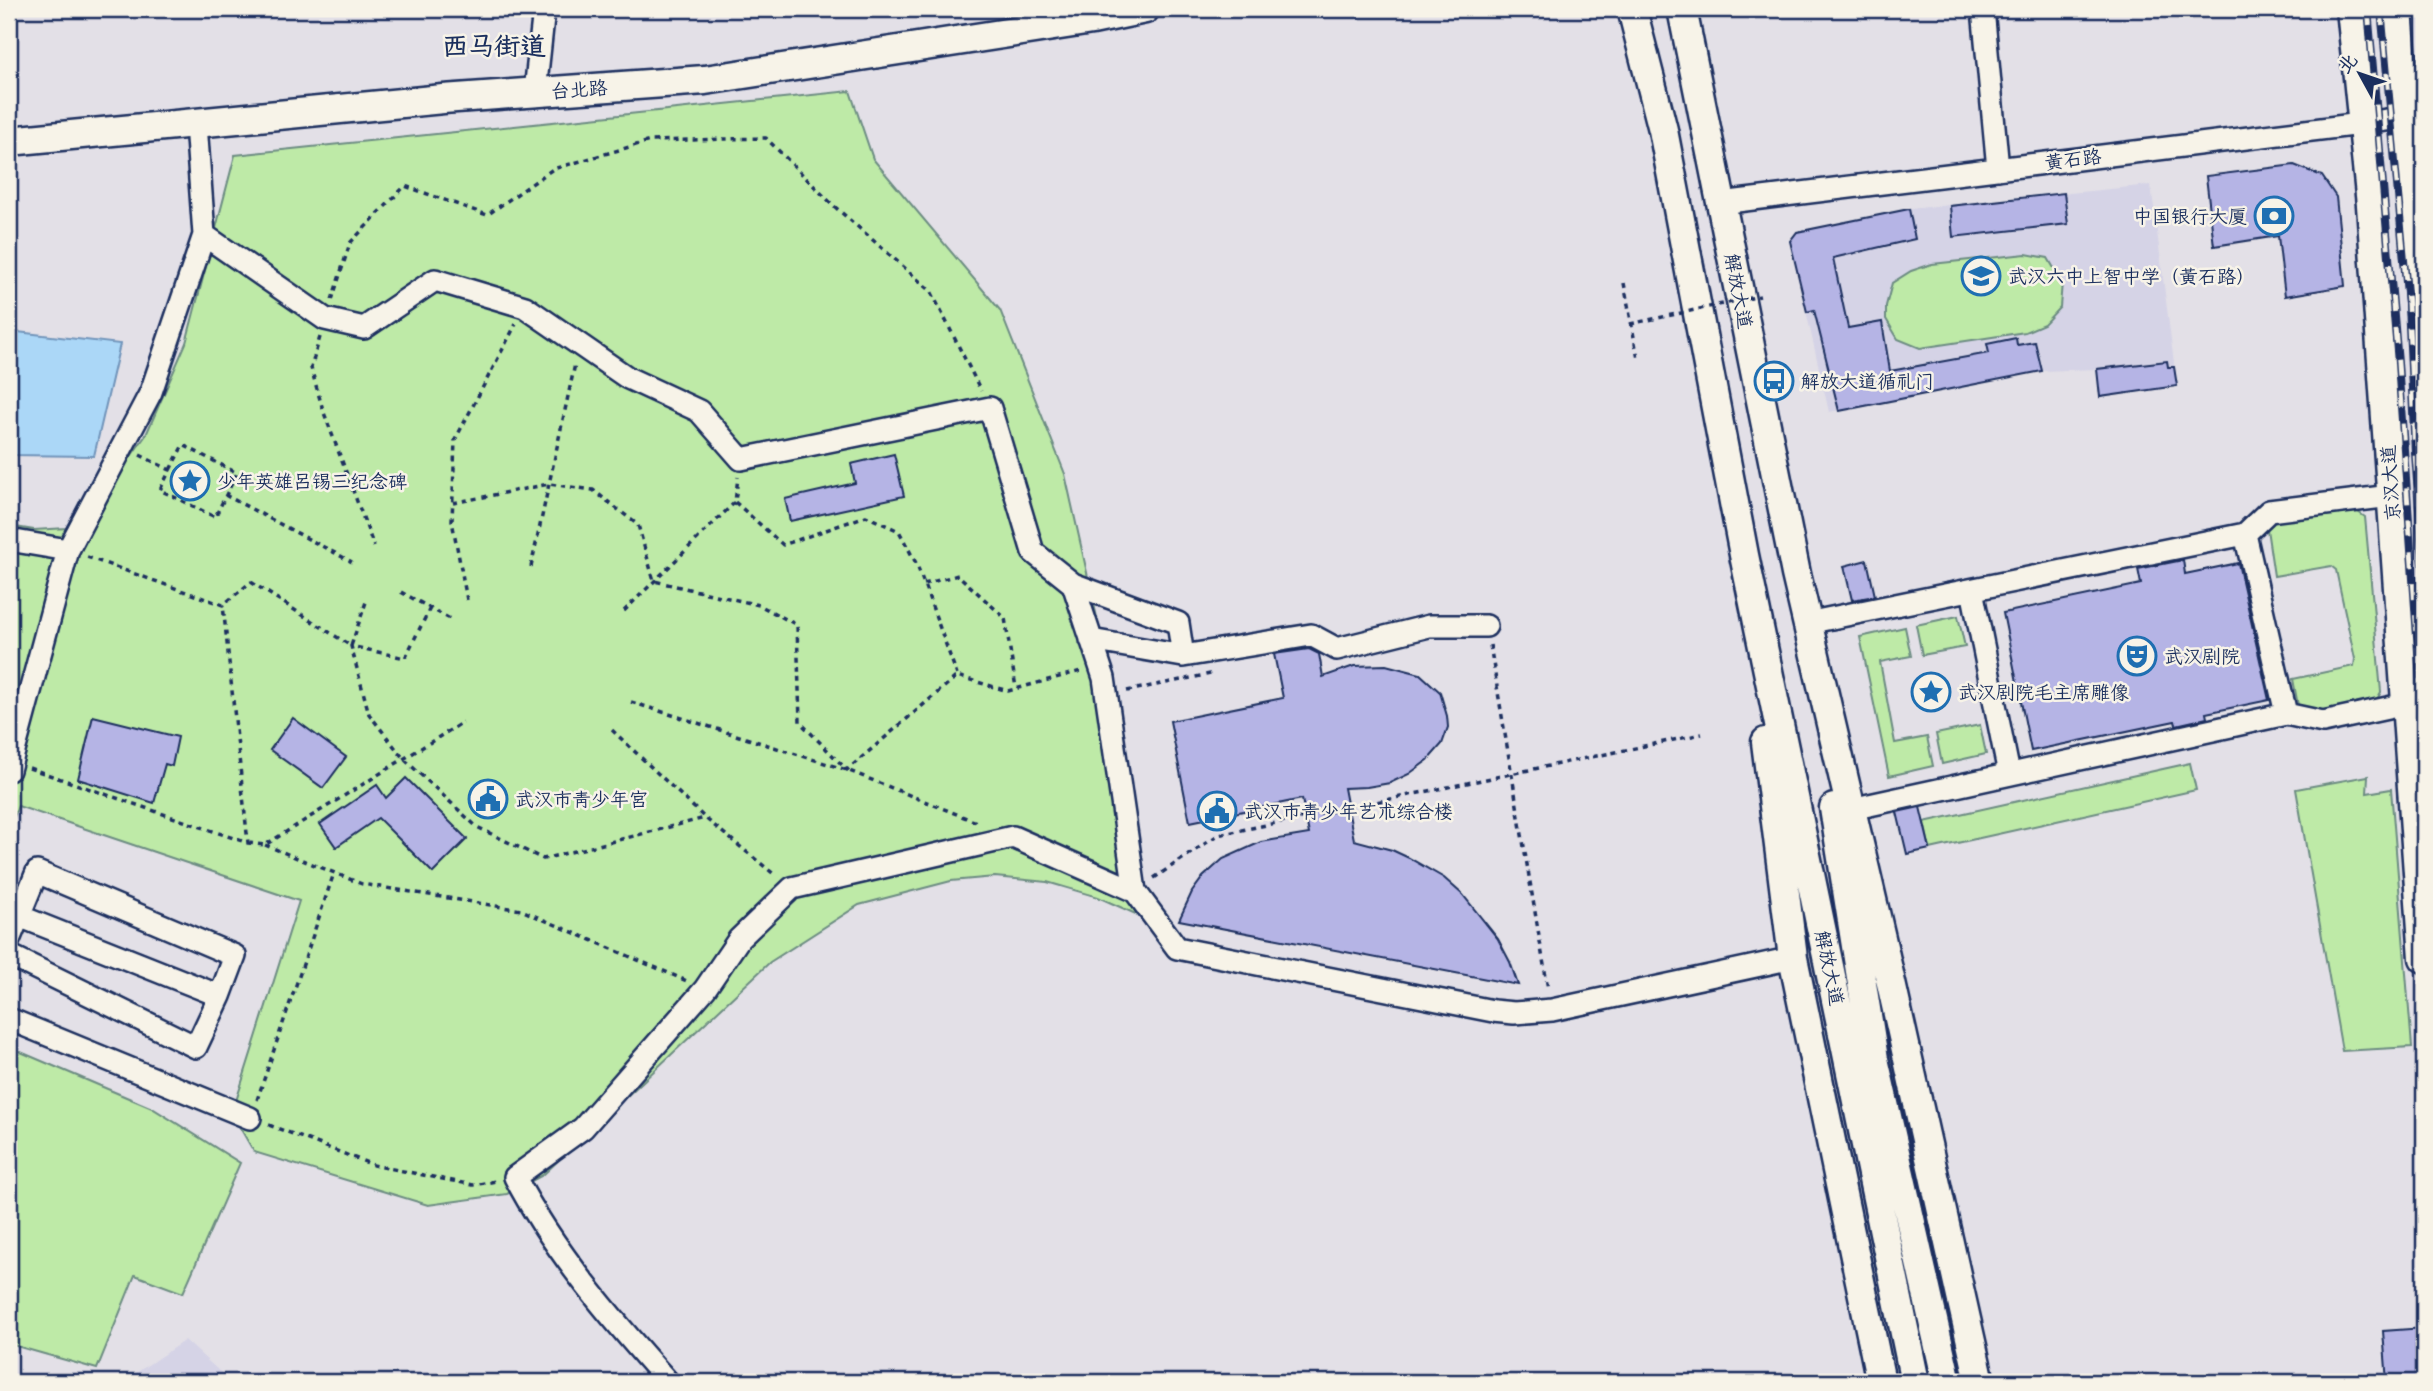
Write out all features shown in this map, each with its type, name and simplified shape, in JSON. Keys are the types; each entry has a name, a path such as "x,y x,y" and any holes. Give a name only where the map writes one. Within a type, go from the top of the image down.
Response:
{"main road":[{"name":"台北路","path":"9,141 443,99 705,80 1092,20 1145,9"},
{"name":"解放大道","path":"1632,9 1663,130 1744,555 1915,1382"},
{"name":"解放大道","path":"1682,9 1796,574 1980,1382"},
{"name":"京汉大道","path":"2351,9 2371,205 2406,704 2420,836 2424,958"},
{"path":"2398,9 2415,115 2424,349"},
{"name":"解放大道","path":"1744,555 1793,958 1881,1382"},
{"name":"解放大道","path":"1796,574 1874,1059 1947,1382"}],"street":[{"path":"536,92 544,9"},
{"path":"1983,9 1998,169"},
{"name":"黄石路","path":"1721,203 2361,124 2415,115"},
{"path":"10,766 68,550 151,392 204,235 196,124"},
{"path":"204,235 325,319 364,328 435,279 525,307 628,378 699,411 741,459 990,408 1033,552 1073,584 1178,623 1183,656"},
{"path":"1807,623 2245,534 2269,511 2391,496"},
{"path":"2245,534 2286,714"},
{"path":"9,540 68,550"},
{"path":"1073,584 1104,678 1135,891 1177,948 1514,1013 1552,1010 1793,958"},
{"path":"1972,590 2009,774"},
{"path":"1091,640 1183,656 1311,635 1337,649 1429,626 1486,626"},
{"path":"1851,809 2286,714 2323,722 2406,704"},
{"path":"668,1382 602,1305 533,1211 515,1177 583,1128 705,989 740,939 792,888 1013,837 1135,891"},
{"path":"9,940 14,914 37,872 235,956 196,1047 9,956"},
{"path":"14,914 220,996"},
{"path":"9,1019 250,1118"}],"path":[{"path":"374,547 323,410 311,368 350,243 405,186 487,215 553,169 650,141 766,138 834,206 931,291 990,408"},
{"path":"1624,283 1637,359"},
{"path":"1630,324 1760,296"},
{"path":"467,600 452,521 455,440 525,307"},
{"path":"531,567 580,345"},
{"path":"183,445 237,472 215,517 160,490 170,470 183,445"},
{"path":"122,447 170,470"},
{"path":"624,611 735,502 741,459"},
{"path":"453,503 549,484 593,489 638,525 654,581"},
{"path":"225,495 352,562"},
{"path":"735,502 783,545 866,516 899,531 923,584 957,676"},
{"path":"68,550 223,605"},
{"path":"923,584 958,575 1005,618 1016,688"},
{"path":"654,581 759,605 797,625 800,722 847,770"},
{"path":"223,605 251,582 351,646 405,657 430,608"},
{"path":"401,592 450,619"},
{"path":"366,602 351,646 369,714 404,759 477,827 543,859 705,818"},
{"path":"223,605 248,843"},
{"path":"1486,626 1552,1010"},
{"path":"957,676 1008,691 1100,666"},
{"path":"847,770 957,676"},
{"path":"631,702 847,770 1013,837"},
{"path":"265,845 463,722"},
{"path":"612,730 705,818 792,888"},
{"path":"1135,891 1218,835 1702,734"},
{"path":"10,766 248,843 265,845 362,884 521,910 705,989"},
{"path":"334,873 250,1118 373,1165 473,1185 515,1177"}],"shaded area":[{"name":"武汉六中上智中学（黄石路）","path":"2151,185 2177,386 2100,397 2097,369 2042,371 1829,412 1790,241 1797,232 1909,209"},
{"path":"185,1340 231,1382 126,1382 127,1379"}],"green space":[{"path":"850,91 873,159 1000,310 1065,474 1108,667 1149,920 1098,897 1047,882 995,877 951,881 859,905 770,962 543,1175 507,1194 428,1205 254,1152 232,1114 299,901 18,806 9,830 9,526 34,530 67,528 92,511 146,435 186,343 235,155"},
{"path":"2026,254 2048,258 2062,282 2060,307 2044,324 2025,332 1920,348 1898,339 1886,319 1886,306 1892,283 1911,271 1932,264"},
{"path":"2355,510 2365,517 2381,692 2376,701 2309,714 2299,711 2293,679 2354,666 2355,659 2336,570 2331,566 2274,576 2267,529 2275,517"},
{"path":"1958,616 1965,647 1922,655 1916,625"},
{"path":"1905,627 1911,656 1880,662 1895,743 1927,737 1933,766 1889,776 1860,637"},
{"path":"1980,725 1986,754 1942,764 1936,734"},
{"path":"2190,763 2196,790 1930,849 1924,822"},
{"path":"2368,776 2367,793 2391,789 2412,1047 2342,1051 2296,789"},
{"path":"9,1047 152,1108 240,1163 183,1293 135,1275 97,1369 9,1344"}],"water":[{"path":"9,331 120,344 94,456 9,455"}],"building":[{"name":"中国银行大厦","path":"2294,165 2322,176 2336,197 2345,286 2285,296 2278,236 2214,246 2206,176"},
{"path":"2064,193 2068,224 1953,237 1950,206"},
{"path":"1909,209 1915,239 1833,258 1848,328 1882,322 1890,371 1989,353 1987,344 2016,338 2017,345 2035,342 2042,371 1839,411 1814,310 1807,312 1790,241 1797,232"},
{"path":"2167,361 2168,367 2174,367 2177,386 2100,397 2097,369"},
{"path":"894,454 904,496 790,521 785,499 855,483 851,464"},
{"path":"1867,560 1875,596 1852,600 1844,566"},
{"name":"武汉剧院","path":"2183,560 2185,574 2238,563 2269,700 2206,713 2207,718 2176,725 2175,721 2031,751 2003,613 2141,584 2138,569"},
{"name":"武汉市青少年艺术综合楼","path":"1309,649 1319,654 1323,677 1354,666 1386,665 1420,674 1440,692 1448,727 1442,744 1428,760 1409,774 1390,783 1344,788 1354,840 1392,850 1444,878 1463,895 1498,939 1518,985 1179,920 1192,892 1203,877 1223,859 1261,842 1309,834 1302,799 1190,822 1170,721 1283,698 1274,654"},
{"path":"93,716 178,737 172,766 165,764 154,803 78,779"},
{"path":"293,718 346,757 323,788 270,750"},
{"path":"406,778 467,839 433,873 378,818 336,847 320,824 377,785 386,798"},
{"path":"1920,807 1930,849 1907,854 1897,812"},
{"path":"2424,1328 2424,1382 2387,1382 2383,1331"}],"railway":[{"path":"2368,9 2398,363 2424,737"},
{"path":"2381,9 2408,304 2424,580"}],"place":[{"name":"中国银行大厦","path":"2274,216"},
{"name":"武汉六中上智中学（黄石路）","path":"1981,276"},
{"name":"解放大道循礼门","path":"1774,381"},
{"name":"少年英雄吕锡三纪念碑","path":"190,481"},
{"name":"武汉剧院","path":"2137,656"},
{"name":"武汉剧院毛主席雕像","path":"1931,692"},
{"name":"武汉市青少年宫","path":"488,799"},
{"name":"武汉市青少年艺术综合楼","path":"1217,811"}],"district":[{"name":"西马街道","path":"494,46"}]}
